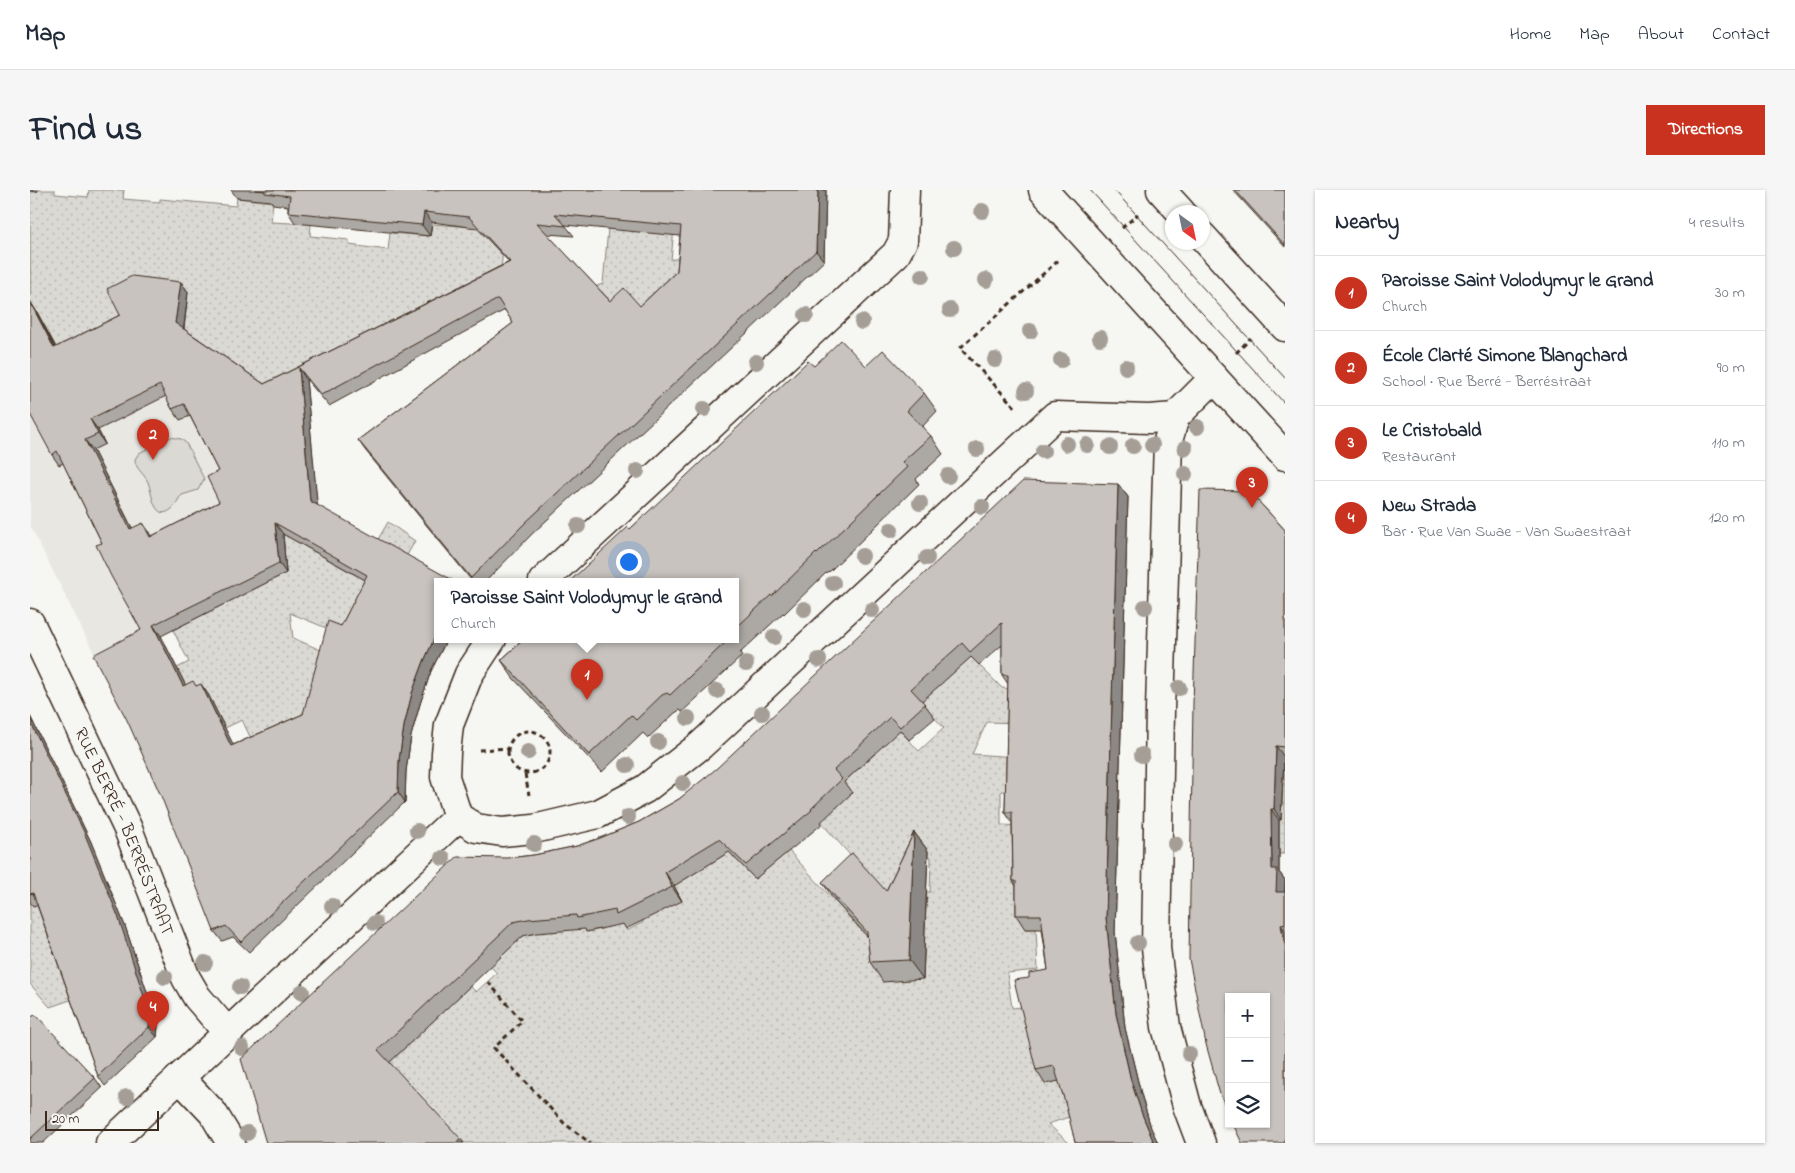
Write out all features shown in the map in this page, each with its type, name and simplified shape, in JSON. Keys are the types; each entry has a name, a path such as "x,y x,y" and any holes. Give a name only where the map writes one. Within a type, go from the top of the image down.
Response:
{"street":[{"path":"546,578 896,254 903,241 905,190"},
{"path":"1043,190 1285,456"},
{"path":"1152,200 1165,205"},
{"path":"1210,245 1279,320"},
{"path":"1201,1143 1187,1106 1166,1027 1156,948 1160,710 1168,441 1175,417 1214,378"},
{"path":"489,643 469,674 449,725 445,777 458,816 476,828 502,832 534,829 598,814 645,789 701,745 1056,416 1149,419 1175,417"},
{"name":"RUE BERRÉ - BERRÉSTRAAT","path":"30,623 128,829 186,978 197,997 228,1033"},
{"path":"110,1143 458,816"},
{"path":"180,1078 213,1113 231,1143"}],"path":[{"path":"1090,242 1101,248 1152,200"},
{"path":"1020,412 960,348 1063,256"},
{"path":"1214,378 1279,320"},
{"path":"525,731 537,732 546,739 550,748 550,758 545,768 536,773 525,774 516,769 509,761 508,748 514,737 525,731"},
{"path":"488,982 522,1021 494,1048 564,1122 590,1143"}],"shaded area":[{"path":"38,190 55,190 55,194 88,197 89,190 124,190 123,199 160,202 160,199 236,206 237,198 273,202 271,222 311,224 310,236 349,240 349,245 388,250 390,233 429,236 431,224 505,229 500,281 271,395 128,326 31,374 30,191 37,192"},
{"path":"674,228 671,260 687,255 663,302 617,312 594,287 603,284 608,229"},
{"path":"30,374 271,395 286,573 100,665 30,525"},
{"path":"171,437 181,439 186,443 204,479 198,490 182,495 173,508 162,513 155,505 148,482 136,466 135,459 139,453"},
{"path":"388,522 415,541 406,557 348,637 290,613 293,638 332,655 323,704 256,749 242,720 225,728 186,686 177,668 189,662 173,630 286,573 283,534 357,576"},
{"path":"971,657 1002,688 1012,689 1017,723 987,722 972,754 1016,757 1018,792 1001,791 1001,825 1045,827 1025,929 1036,929 1038,970 1007,973 1012,1008 1044,1005 1075,1115 1048,1124 1069,1143 462,1143 388,1064 470,986 476,992 497,973 490,966 526,934 584,921 587,932 602,929 623,911 627,931 643,922 635,905 681,901 674,886 729,852 755,879 789,851 881,952 925,926 926,892 930,892 931,857 925,857 900,911 810,810 875,754 890,720 919,751 944,728 920,702"},
{"path":"1285,717 1285,854 1264,854"},
{"path":"30,899 40,904 79,997 50,1007 30,984"}],"building":[{"path":"255,190 818,190 816,251 524,524 471,578 358,440 513,323 498,299 321,395 299,368 310,501 449,578 434,578 434,639 412,693 404,726 399,760 398,792 241,942 226,926 214,931 161,796 127,720 93,655 141,630 96,545 102,543 57,451 52,455 30,414 30,302 54,348 120,315 107,289 132,276 181,282 175,323 264,384 510,262 469,217 424,212 422,225 288,212 290,196 265,193 265,191","holes":["555,214 681,226 677,271 640,306 624,288 610,301 537,223 566,226","160,385 172,409 184,404 218,471 207,477 219,502 150,537 143,523 130,529 85,440 98,434 90,419","275,523 367,575 341,626 328,621 303,714 231,746 201,684 196,686 193,681 183,686 153,625 279,563"]},
{"path":"1235,190 1285,190 1285,245"},
{"path":"841,340 866,366 883,350 924,393 907,411 931,436 902,462 907,467 817,554 739,625 739,578 573,578 628,527 630,529 808,361 814,366"},
{"path":"1023,481 1118,484 1106,918 1116,1014 1131,1081 1154,1143 1075,1142 1054,1066 1036,1070 1014,980 1029,978 1029,973 1048,970 1041,915 1016,915 1016,881 1013,881 1012,812 1005,812 1008,675 1002,675 1002,623 970,652 962,643 911,689 925,704 900,727 890,717 834,770 842,779 812,810 746,865 719,839 665,872 672,887 616,915 615,910 577,918 576,915 513,922 378,1050 460,1138 456,1143 266,1143 241,1059 457,857 508,858 577,846 639,822 679,799 717,768"},
{"path":"1200,490 1249,491 1285,530 1285,747 1276,746 1274,809 1271,809 1272,869 1277,869 1276,892 1285,892 1285,924 1281,925 1285,946 1285,1143 1242,1143 1235,1128 1270,1128 1270,993 1225,993 1225,1105 1206,1044 1189,959 1193,704"},
{"path":"520,643 725,643 670,695 667,693 662,695 636,720 631,715 589,755 501,660"},
{"path":"30,721 84,832 118,916 150,1015 149,1027 98,1076 33,893 30,894"},
{"path":"914,832 909,960 870,962 867,932 822,882 852,853 886,891"},
{"path":"36,1015 95,1078 30,1139 30,1017"}],"tram line":[{"path":"1090,190 1285,404"},
{"path":"1114,190 1285,378"}],"place":[{"name":"École Clarté Simone Blangchard","path":"153,460"},
{"name":"Le Cristobald","path":"1252,508"},
{"name":"Paroisse Saint Volodymyr le Grand","path":"587,700"},
{"name":"New Strada","path":"153,1032"}]}
